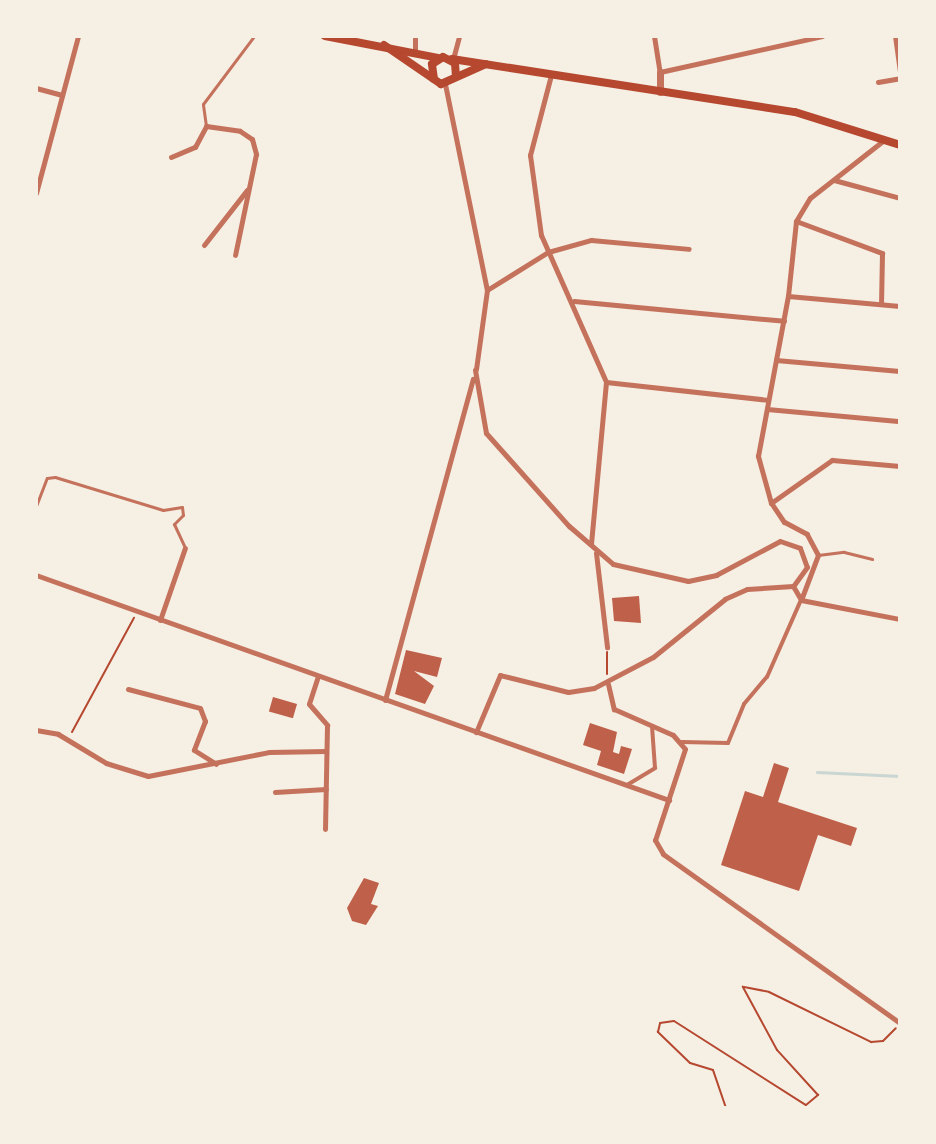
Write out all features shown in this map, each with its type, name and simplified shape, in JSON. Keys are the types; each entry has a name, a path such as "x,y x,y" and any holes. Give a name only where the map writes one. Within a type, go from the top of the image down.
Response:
{"main road":[{"path":"325,36 415,50 438,58 491,63 819,117 900,145"},
{"path":"384,45 434,80 445,84 456,76 491,63"},
{"path":"434,80 430,68 438,58"},
{"path":"452,59 456,76"}],"street":[{"path":"36,193 78,36"},
{"path":"415,36 415,50"},
{"path":"452,59 459,36"},
{"path":"654,36 660,92"},
{"path":"660,72 822,36"},
{"path":"895,36 900,71"},
{"path":"551,75 530,155 548,252 574,301 606,382 591,545"},
{"path":"878,82 900,78"},
{"path":"385,700 475,370 487,290 445,84"},
{"path":"36,88 62,95"},
{"path":"171,157 195,147 206,126 240,131 252,139 256,154 235,255"},
{"path":"608,683 614,709 682,742 728,743 744,704 767,677 818,555 807,534 784,522 771,503 758,456 784,321 796,221 800,207 885,140"},
{"path":"834,180 900,198"},
{"path":"204,245 248,190"},
{"path":"796,221 882,253 881,304"},
{"path":"487,290 548,252 591,240 689,249"},
{"path":"788,296 900,306"},
{"path":"574,301 784,321"},
{"path":"776,360 900,371"},
{"path":"475,370 486,433 596,551 634,572 688,581 716,575 786,541 800,548 807,562 804,577 793,586 747,589 725,599 653,657 608,683 568,692 500,675 476,732"},
{"path":"606,382 768,400"},
{"path":"767,409 900,421"},
{"path":"771,503 832,460 900,466"},
{"path":"160,620 185,548"},
{"path":"596,551 607,647"},
{"path":"36,575 669,800"},
{"path":"793,586 801,600 900,619"},
{"path":"318,676 309,704 327,725 325,829"},
{"path":"128,689 200,708 205,721 194,750 216,764"},
{"path":"627,785 655,768 652,726"},
{"path":"36,730 67,740 106,763 148,776 269,752 326,751"},
{"path":"682,742 684,757 655,840 669,860 900,1024"},
{"path":"275,792 326,789"}],"lane":[{"path":"206,126 203,104 254,36"},
{"path":"36,506 47,478 55,477 163,510 182,507 183,515 174,524 185,548"},
{"path":"818,555 844,552 872,559"}],"path":[{"path":"67,740 138,611"},
{"path":"607,647 607,674"},
{"path":"726,1108 713,1070 690,1063 658,1032 660,1023 674,1021 692,1037 707,1040 809,1105 818,1095 777,1050 743,987 769,992 871,1042 883,1041 900,1024"}],"building":[{"path":"639,596 641,623 614,621 612,598"},
{"path":"406,650 442,658 437,677 414,671 434,686 425,704 395,694"},
{"path":"273,697 297,704 293,718 269,711"},
{"path":"590,723 617,732 613,752 619,754 621,746 632,749 624,774 597,765 601,751 583,745"},
{"path":"774,763 789,768 778,802 857,828 851,846 818,835 799,891 721,865 745,791 763,797"},
{"path":"364,878 379,883 371,904 378,906 366,925 352,921 347,908"}],"waterway":[{"path":"817,772 900,776"}]}
